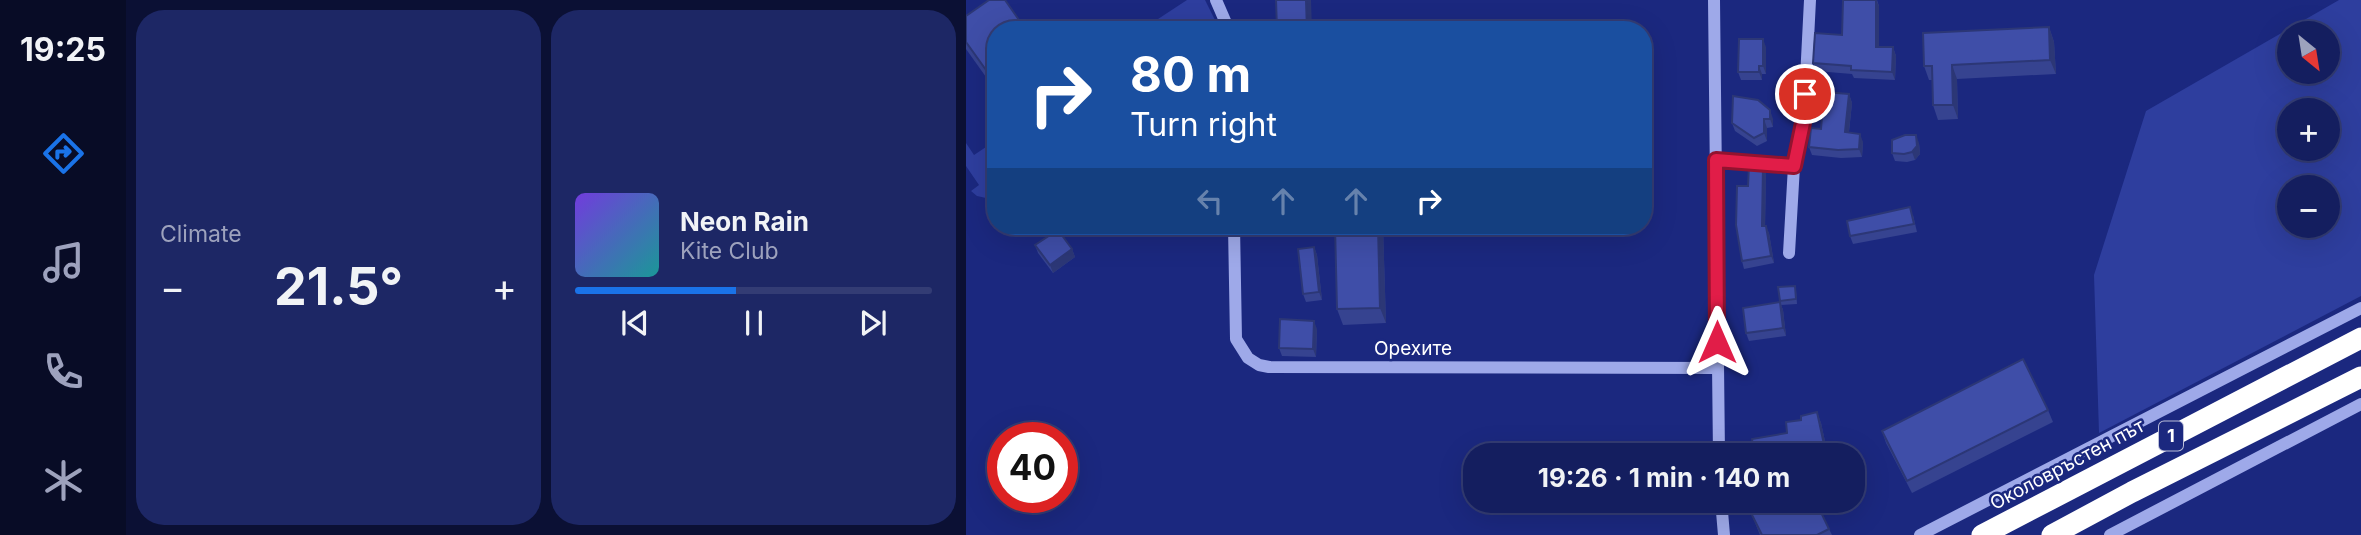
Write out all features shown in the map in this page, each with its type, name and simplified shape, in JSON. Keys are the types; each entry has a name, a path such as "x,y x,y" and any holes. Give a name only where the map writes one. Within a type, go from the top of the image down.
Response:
{"highway":[{"name":"Околовръстен път","path":"1982,535 2361,338"},
{"name":"1","path":"2052,535 2361,377"}],"street":[{"path":"1216,0 1225,21"},
{"path":"1714,0 1719,443"},
{"path":"1789,253 1794,166 1804,118 1810,0"},
{"path":"1716,160 1794,166"},
{"name":"Орехите","path":"1234,235 1236,339 1248,358 1259,365 1717,368"},
{"path":"1920,535 2361,308"},
{"path":"2110,535 2361,404"},
{"path":"1722,513 1724,535"}],"shaded area":[{"path":"1187,0 1205,0 1216,21 1155,21"},
{"path":"2339,0 2361,0 2361,296 2099,433 2094,275 2146,111 2277,36 2277,84 2340,84 2340,21 2302,21"},
{"path":"966,143 974,155 987,146 987,198 971,191 979,185 966,166"}],"building":[{"path":"989,0 1005,0 1020,21 987,21 987,71 966,42 966,16"},
{"path":"1276,0 1306,0 1307,21 1277,21"},
{"path":"1843,0 1876,0 1876,47 1893,47 1892,72 1851,70 1851,66 1813,63 1815,33 1842,35"},
{"path":"2049,27 2050,60 1952,65 1953,105 1933,105 1932,66 1924,66 1923,33"},
{"path":"1739,39 1763,39 1763,66 1759,66 1759,72 1738,72"},
{"path":"1824,92 1849,94 1845,132 1860,134 1859,149 1809,147 1811,128 1821,129"},
{"path":"1733,96 1758,100 1770,110 1770,119 1764,119 1764,133 1754,138 1732,123"},
{"path":"1905,135 1916,135 1917,146 1912,152 1892,153 1892,140"},
{"path":"1749,165 1763,166 1762,226 1766,226 1771,256 1742,261 1736,225 1737,186 1748,186"},
{"path":"1910,207 1914,224 1850,236 1847,221"},
{"path":"1050,235 1062,235 1072,249 1050,265 1035,245"},
{"path":"1335,235 1378,235 1380,308 1337,309"},
{"path":"1314,247 1319,292 1303,294 1298,249"},
{"path":"1795,286 1796,299 1780,301 1778,287"},
{"path":"1780,302 1783,328 1746,333 1743,308"},
{"path":"1280,319 1314,321 1313,349 1279,348"},
{"path":"2023,359 2048,410 1907,481 1882,431"},
{"path":"1817,412 1824,443 1752,443 1752,439 1787,433 1786,422 1801,420 1801,416"},
{"path":"1751,513 1821,513 1829,529 1817,535 1762,535"}],"route":[{"path":"1717,342 1716,160 1794,166 1804,118 1805,94"}]}
